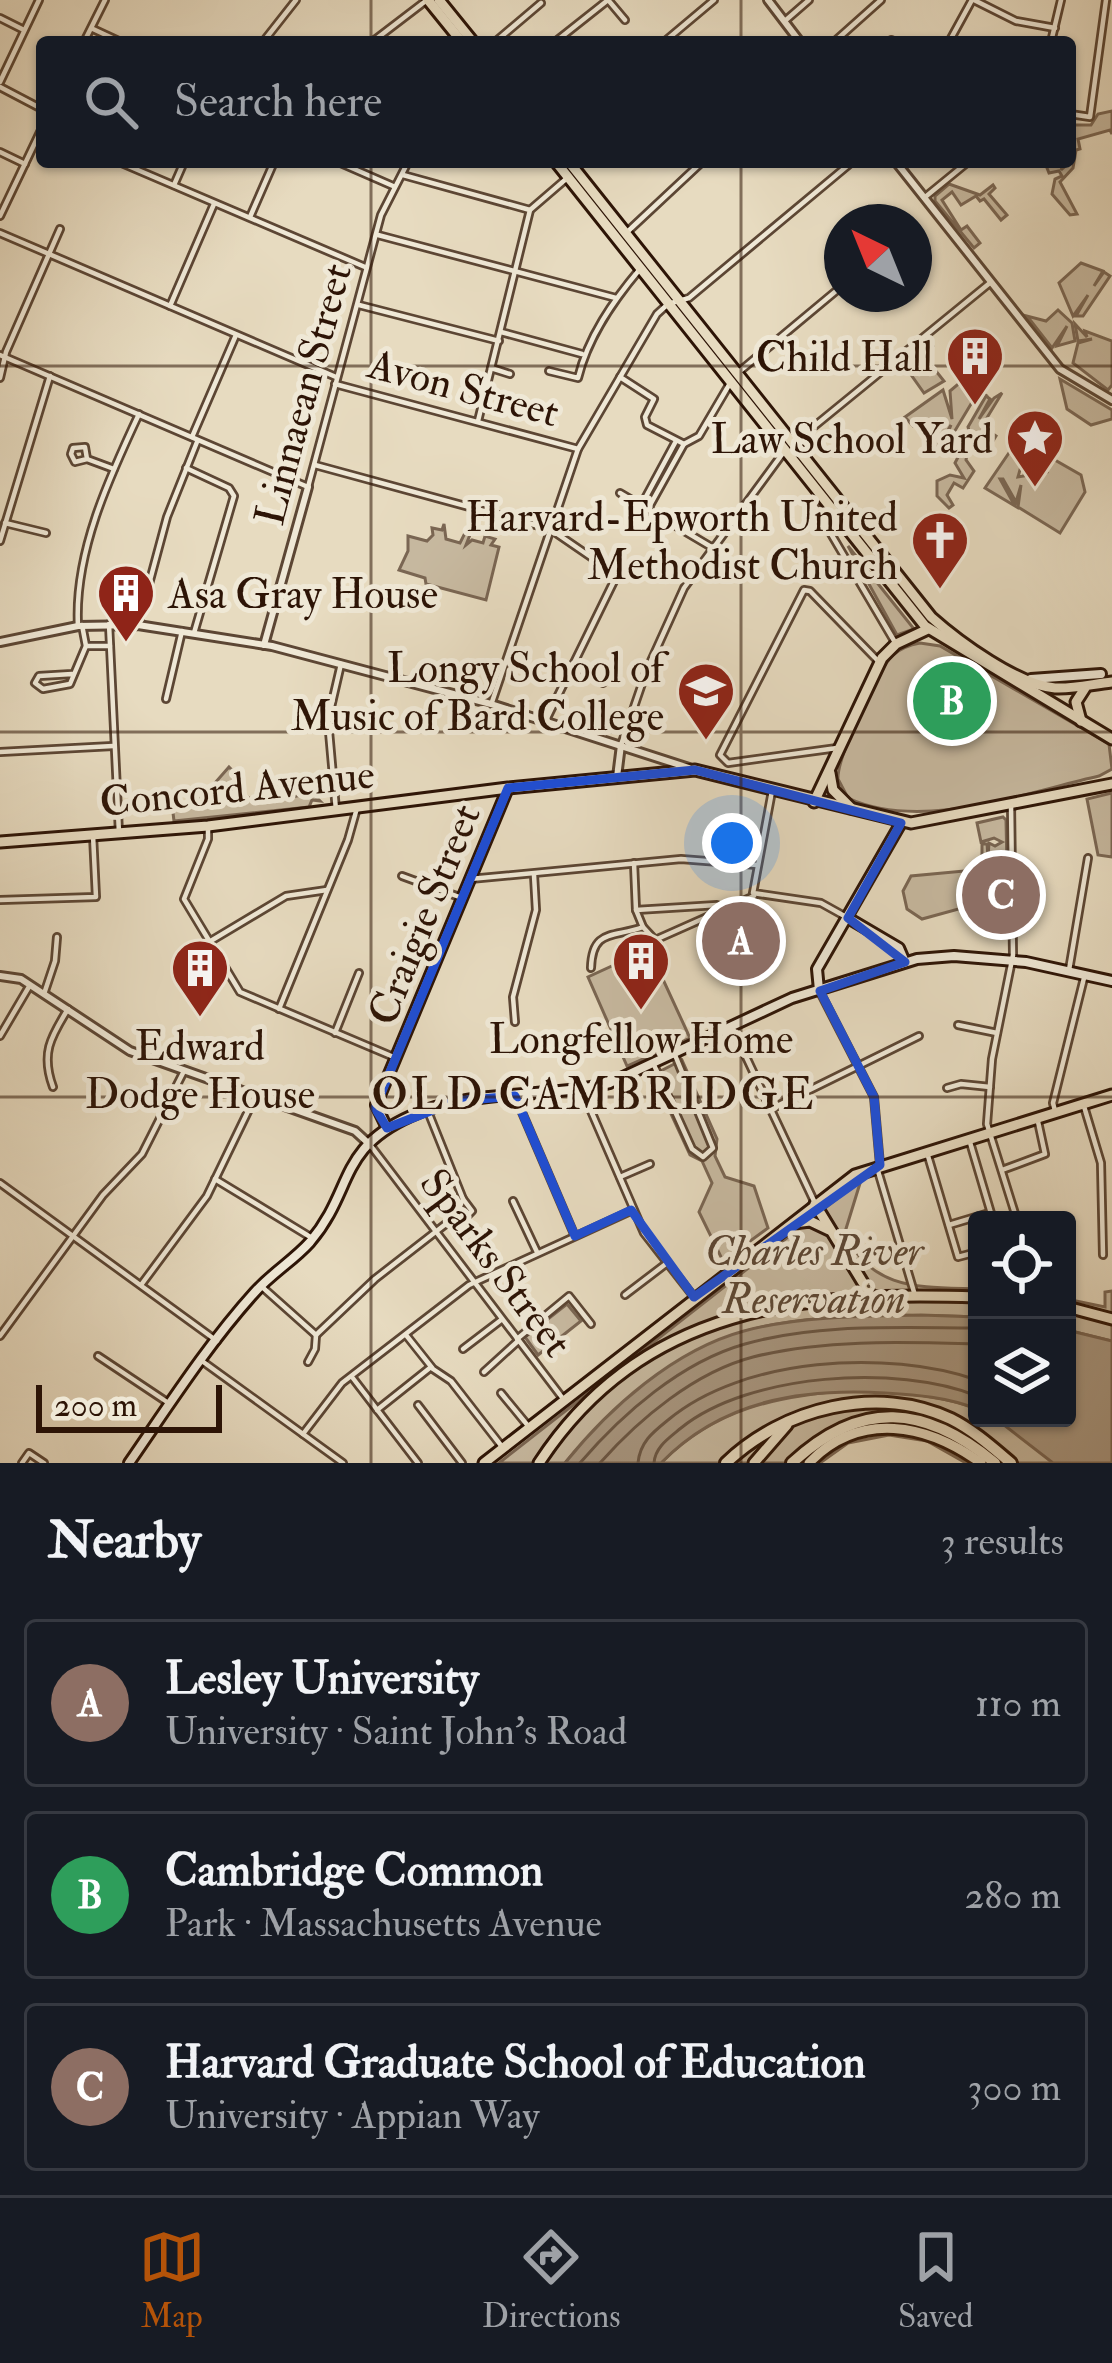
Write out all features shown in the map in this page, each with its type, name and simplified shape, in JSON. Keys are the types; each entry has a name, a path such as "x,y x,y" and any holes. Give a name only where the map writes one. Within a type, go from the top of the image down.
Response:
{"highway":[{"path":"726,1463 761,1435 795,1418 850,1405 909,1406 961,1425 1011,1463"},
{"path":"792,1463 839,1428 886,1417 908,1418 946,1430 994,1463"}],"main road":[{"path":"428,0 444,6 468,36"},
{"path":"444,6 459,36"},
{"path":"561,168 640,269 673,302"},
{"path":"573,168 673,302 932,625 1042,686 1112,682"},
{"path":"788,447 819,494 932,625 1111,739"},
{"path":"814,802 879,662 896,644 932,625"},
{"path":"1015,674 1040,680 1107,673"},
{"path":"1071,687 1107,673"},
{"path":"1082,723 1076,701 1089,685"},
{"path":"1070,715 1071,687"},
{"path":"830,766 833,790 856,812"},
{"path":"695,770 901,823 922,823 1112,780"},
{"name":"Concord Avenue","path":"0,842 208,826 695,770"},
{"name":"Craigie Street","path":"387,1128 375,1108 508,788"},
{"path":"820,990 816,972 901,823"},
{"path":"848,918 899,948 905,962"},
{"path":"129,1463 261,1286 312,1238 368,1142 387,1128 456,1101 585,1089 654,1065 789,1000 905,962 954,956 1013,960 1112,981"},
{"path":"484,1463 855,1175 1112,1095"},
{"path":"815,1204 871,1296"},
{"path":"784,1227 810,1221 834,1235"},
{"path":"539,1463 595,1395 638,1360 677,1338 760,1309 871,1296 968,1297"},
{"path":"1076,1309 1112,1319"},
{"path":"754,1463 795,1418"},
{"path":"809,1463 843,1437 886,1426 941,1438 981,1463"}],"street":[{"path":"36,105 0,84 39,0"},
{"path":"87,36 105,0"},
{"path":"268,36 296,0"},
{"path":"380,36 428,0"},
{"path":"563,36 609,0 625,20"},
{"path":"671,36 715,0"},
{"path":"768,0 795,36"},
{"path":"784,21 809,0"},
{"path":"841,36 881,0"},
{"path":"952,36 973,0 1016,21 1054,28"},
{"path":"1052,36 1061,0"},
{"path":"1076,115 1090,117 1106,0"},
{"path":"501,36 541,3"},
{"path":"0,18 24,31"},
{"path":"91,28 108,36"},
{"path":"0,216 36,141"},
{"path":"0,152 25,164"},
{"path":"133,168 365,267"},
{"path":"174,185 181,168"},
{"path":"250,219 271,168"},
{"path":"352,168 393,186"},
{"name":"Linnaean Street","path":"264,645 365,267 393,186 404,168"},
{"path":"625,234 696,168"},
{"path":"491,704 578,449 650,323 673,302 689,298 845,168"},
{"path":"901,168 1060,369 1112,400"},
{"path":"924,198 961,168"},
{"path":"400,174 530,210"},
{"path":"478,421 530,210 568,177"},
{"path":"170,306 214,204"},
{"path":"0,378 3,356 60,229"},
{"name":"Avon Street","path":"0,232 336,381 578,449"},
{"path":"376,234 616,298"},
{"path":"549,371 578,378 584,354 616,298 640,269"},
{"path":"617,778 622,745 646,672 684,588 788,447 991,282"},
{"path":"646,506 680,442 699,436 733,378 824,301"},
{"path":"356,305 499,341"},
{"path":"501,332 584,354"},
{"path":"138,625 166,517 236,335"},
{"path":"3,356 308,487"},
{"path":"491,368 511,374"},
{"path":"0,541 8,496 50,376"},
{"path":"620,377 651,394 653,404 644,421 680,442"},
{"path":"72,674 39,676 35,683 43,689 69,685 86,646 76,603 82,570 114,469 139,414"},
{"path":"87,459 114,469"},
{"path":"314,465 550,529 617,575 546,720"},
{"path":"187,468 231,489 234,496 194,633"},
{"path":"620,493 712,548"},
{"path":"819,494 814,505 896,644"},
{"path":"5,523 46,533"},
{"path":"838,748 724,761 721,752 801,591 810,591 879,662"},
{"path":"0,642 80,625 138,625 264,645 491,704 695,770"},
{"path":"109,625 119,833"},
{"path":"166,699 182,631"},
{"path":"86,646 110,646"},
{"path":"336,810 328,720 341,664"},
{"path":"572,665 603,683"},
{"path":"0,752 113,746"},
{"path":"755,895 752,890 772,791"},
{"path":"1010,804 1013,960 997,1033 989,1132 1014,1211"},
{"path":"279,1009 357,808"},
{"path":"208,826 208,839 184,899 240,992 396,1058"},
{"path":"0,900 96,897 93,835"},
{"path":"1069,970 1088,857"},
{"path":"470,879 681,859 757,866"},
{"path":"634,863 636,909 655,940 755,895 821,903 848,918"},
{"path":"515,1022 513,997 536,910 533,873"},
{"path":"402,876 462,898"},
{"path":"209,942 286,896 328,890"},
{"path":"636,909 717,905 726,909"},
{"path":"591,968 592,951 600,940 643,927"},
{"path":"44,994 56,961 57,937"},
{"path":"335,1033 359,973"},
{"path":"1055,1111 1053,1103 1085,974"},
{"name":"Sparks Street","path":"0,976 30,985 130,1051 352,1130 368,1142 564,1400"},
{"path":"0,1036 30,985"},
{"path":"820,990 874,1100 878,1165 915,1295"},
{"path":"53,1087 46,1047 68,1009"},
{"path":"958,1025 997,1033"},
{"path":"732,1027 815,1204"},
{"path":"771,1109 919,1036"},
{"path":"654,1065 692,1149 703,1156 713,1148 710,1134 675,1055"},
{"path":"0,1336 71,1236 142,1154 184,1071"},
{"path":"947,1088 961,1084 990,1087"},
{"path":"585,1089 645,1236 694,1297"},
{"path":"515,1096 574,1236"},
{"path":"141,1285 207,1196 255,1097"},
{"path":"1083,1103 1100,1163 1102,1256"},
{"path":"427,1109 472,1211 466,1217 456,1216"},
{"path":"1002,1170 1045,1154 1037,1117"},
{"path":"969,1138 991,1211"},
{"path":"926,1151 958,1257 968,1254"},
{"path":"1100,1163 1112,1160"},
{"path":"620,1178 650,1164"},
{"path":"214,1178 312,1238"},
{"path":"0,1184 217,1341"},
{"path":"308,1362 316,1334 456,1216 463,1198"},
{"path":"513,1202 537,1252"},
{"path":"303,1434 338,1387 474,1282 633,1210"},
{"path":"949,1225 968,1221"},
{"path":"625,1295 667,1263"},
{"path":"261,1286 316,1334"},
{"path":"484,1372 569,1296 591,1324"},
{"path":"463,1349 502,1319"},
{"path":"405,1334 431,1367 451,1381 503,1448"},
{"path":"98,1356 170,1404"},
{"path":"202,1361 344,1463"},
{"path":"377,1410 431,1367"},
{"path":"351,1376 418,1463"},
{"path":"501,1393 529,1427"},
{"path":"418,1405 462,1463"},
{"path":"22,1463 29,1453 44,1463"}],"highlighted area":[{"path":"695,770 901,823 848,918 905,962 820,991 874,1097 880,1165 694,1297 631,1210 575,1236 515,1096 456,1101 387,1128 375,1108 508,788"}],"green space":[{"path":"1112,111 1112,134 1110,130 1078,139 1080,149 1076,150 1076,125 1091,125 1098,114"},
{"path":"1047,168 1073,168 1060,182 1077,214 1070,215 1052,194 1055,179 1062,176"},
{"path":"949,184 980,195 993,185 989,194 1007,215 1001,220 976,196 961,205 952,192 942,200 961,230 967,226 980,243 974,248 935,201"},
{"path":"1081,263 1103,271 1094,286 1104,272 1110,276 1083,316 1076,316 1088,295 1073,316 1059,283"},
{"path":"1058,310 1072,323 1075,341 1057,346 1067,326 1052,348 1027,316 1046,321"},
{"path":"1075,324 1087,337 1085,331 1112,341 1108,390 1073,363 1078,343 1092,339 1078,341"},
{"path":"929,340 933,346 920,351 944,381 924,393 902,362"},
{"path":"1060,379 1112,410 1112,419 1091,425 1067,409"},
{"path":"963,380 984,394 977,394 947,444 951,425 937,449 918,423 913,426 905,417 943,390 952,419 950,391"},
{"path":"1002,393 985,421 992,426 987,430 996,436 993,441 980,438 969,445 966,460 974,471 963,488 954,483 947,495 953,505 949,508 937,496 937,481 950,475 964,478 955,463 970,434 968,427 986,396 990,399 979,419"},
{"name":"Law School Yard","path":"1023,435 1027,444 1018,477 1024,476 1027,454 1035,458 1027,447 1031,444 1044,473 1039,451 1081,475 1085,492 1060,533 1018,507 1021,485 1016,502 1000,479 1015,506 985,488 1013,447 1019,449 1015,445"},
{"path":"444,524 446,539 460,543 466,531 471,532 466,545 472,540 483,543 485,536 495,539 491,545 499,547 486,600 426,584 425,578 399,570 408,551 408,536 427,541 432,528 442,530"},
{"path":"848,546 914,629 897,635"},
{"path":"920,643 940,646 1109,744 1112,769 1005,799 939,810 877,808 848,798 838,779 839,768 859,715 893,655"},
{"path":"229,767 238,776 223,792 231,788 255,801 266,793 272,795 278,787 292,797 312,793 320,801 312,800 309,807 174,821 171,796 184,806 211,789 220,792 214,784"},
{"path":"1112,793 1112,857 1098,855 1087,799"},
{"path":"1003,817 1007,867 988,862 988,868 982,868 982,844 987,844 988,857 989,843 1002,842 994,838 981,842 977,823"},
{"path":"969,874 966,907 922,919 907,909 903,891 911,876"},
{"path":"649,949 690,1038 627,1066 588,977"},
{"path":"682,1060 717,1139 715,1156 725,1177 754,1186 768,1228 723,1261 699,1212 712,1183 702,1161 690,1155 653,1075"},
{"name":"Charles River Reservation","path":"861,1180 845,1232 868,1266 899,1282 968,1289 968,1317 852,1316 786,1322 731,1336 661,1373 620,1406 565,1463 499,1463"},
{"path":"1112,1291 1112,1341 1076,1332 1076,1301 1105,1307 1105,1292"},
{"path":"567,1304 581,1321 538,1355 525,1337"},
{"name":"Charles River Reservation","path":"852,1390 962,1404 968,1406 968,1427 1009,1427 1053,1463 966,1463 927,1441 889,1435 848,1443 820,1463 661,1463 725,1417 798,1396"}],"water":[{"path":"968,1317 968,1406 897,1394 794,1396 765,1402 710,1425 661,1463 565,1463 623,1402 693,1352 744,1331 832,1318"},
{"path":"1076,1332 1112,1341 1112,1463 1053,1463 1007,1427 1076,1427"}],"place":[{"name":"Child Hall","path":"975,407"},
{"name":"Law School Yard","path":"1035,489"},
{"name":"Harvard-Epworth United Methodist Church","path":"940,591"},
{"name":"Asa Gray House","path":"126,644"},
{"name":"Cambridge Common","path":"952,701"},
{"name":"Longy School of Music of Bard College","path":"706,742"},
{"name":"Harvard Graduate School of Education","path":"1001,895"},
{"name":"Lesley University","path":"741,941"},
{"name":"Longfellow Home","path":"641,1012"},
{"name":"Edward Dodge House","path":"200,1019"}],"district":[{"name":"OLD CAMBRIDGE","path":"594,1093"}]}
